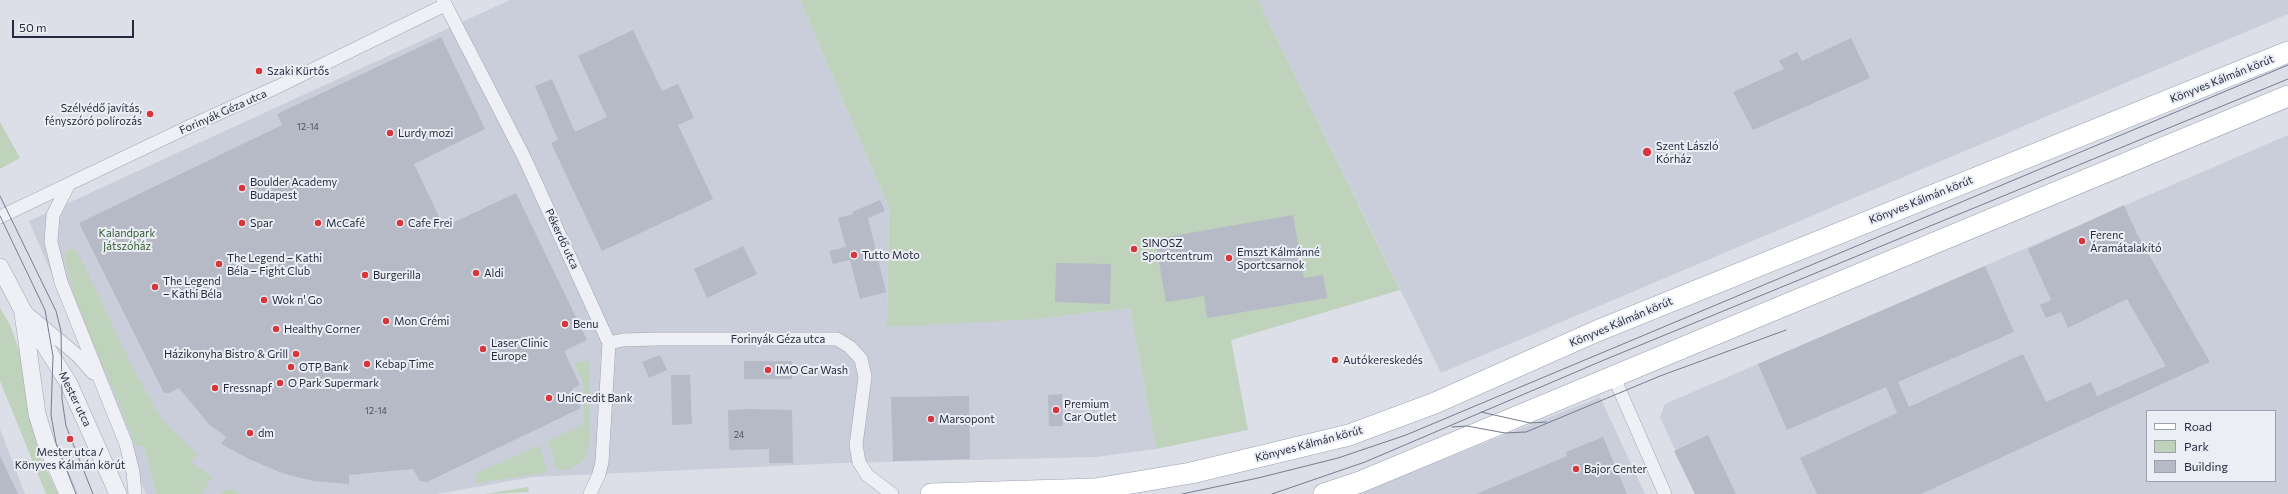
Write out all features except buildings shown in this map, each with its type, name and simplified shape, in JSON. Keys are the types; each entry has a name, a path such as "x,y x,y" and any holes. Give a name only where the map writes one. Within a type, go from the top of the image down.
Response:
{"main road":[{"name":"Könyves Kálmán körút","path":"931,494 1057,492 1095,489 1184,474 1349,435 1435,403 1597,331 2288,52"},
{"path":"1324,494 1360,482 1613,375 2288,96"}],"street":[{"name":"Forinyák Géza utca","path":"0,217 186,128 277,87 444,3"},
{"name":"Pékerdő utca","path":"444,3 524,157 609,343 602,462 600,474 590,494"},
{"name":"Mester utca","path":"69,184 53,215 51,242 61,282 99,380 126,444 133,472 135,494"},
{"name":"Mester utca","path":"0,267 22,309 69,384 118,494"},
{"name":"Mester utca","path":"22,309 77,355 99,380"},
{"name":"Mester utca","path":"22,309 37,414 46,443 68,494"},
{"name":"Forinyák Géza utca","path":"609,343 623,340 656,339 836,339 850,347 861,359 865,377 856,445 860,462 867,475 892,494"},
{"path":"1613,375 1665,494"}],"shaded area":[{"path":"510,0 800,0 889,208 887,317 1038,319 1130,308 1156,449 1096,457 842,463 533,477 437,494 146,494 29,221"},
{"name":"Szent László Kórház","path":"1258,0 2288,0 2288,14 1441,373"},
{"path":"2288,135 2288,494 1695,494 1660,417 1665,404"},
{"path":"1600,397 1645,494 1351,494 1397,478"},
{"path":"0,429 25,494 0,494"}],"green space":[{"name":"SINOSZ Sportcentrum","path":"800,0 1258,0 1400,290 1231,340 1248,430 1156,449 1130,308 1038,319 887,327 889,208"},
{"path":"0,122 20,158 0,169"},
{"path":"71,249 77,251 132,366 162,420 197,454 191,462 212,477 201,494 156,494 144,446 136,446 106,371 99,367 75,298 65,263 66,252"},
{"path":"0,308 10,325 22,358 27,402 39,454 58,494 46,494 0,381"},
{"path":"581,361 589,361 590,432 588,452 581,462 571,469 557,470 548,441 584,424 583,382 574,364"},
{"path":"540,445 547,473 476,483 475,474"},
{"path":"528,487 529,492 485,494"},
{"path":"231,489 240,494 221,494 223,491"}],"tram line":[{"path":"1182,494 1258,478 1338,458 1406,435 2288,65"},
{"path":"1272,494 1365,462 1604,360 2288,79"},
{"path":"0,196 56,311 61,331 62,399 66,426 93,494"},
{"path":"0,216 45,310 53,356 51,415 56,443 76,494"},
{"path":"1452,427 1467,426 1505,433 1526,432 1660,376 1786,330"},
{"path":"1481,412 1530,423 1546,422"}],"place":[{"name":"Szaki Kürtős","path":"259,71"},
{"name":"Szélvédő javítás, fényszóró polírozás","path":"150,114"},
{"name":"Lurdy mozi","path":"390,133"},
{"name":"Szent László Kórház","path":"1647,152"},
{"name":"Boulder Academy Budapest","path":"242,188"},
{"name":"Spar","path":"242,223"},
{"name":"McCafé","path":"318,223"},
{"name":"Cafe Frei","path":"400,223"},
{"name":"Ferenc Áramátalakító","path":"2082,241"},
{"name":"SINOSZ Sportcentrum","path":"1134,249"},
{"name":"Tutto Moto","path":"854,255"},
{"name":"Emszt Kálmánné Sportcsarnok","path":"1229,258"},
{"name":"The Legend – Kathi Béla – Fight Club","path":"219,264"},
{"name":"Aldi","path":"476,273"},
{"name":"Burgerilla","path":"365,275"},
{"name":"The Legend – Kathi Béla","path":"155,287"},
{"name":"Wok n' Go","path":"264,300"},
{"name":"Mon Crémi","path":"386,321"},
{"name":"Benu","path":"565,324"},
{"name":"Healthy Corner","path":"276,329"},
{"name":"Laser Clinic Europe","path":"483,349"},
{"name":"Házikonyha Bistro & Grill","path":"296,354"},
{"name":"Autókereskedés","path":"1335,360"},
{"name":"Kebap Time","path":"367,364"},
{"name":"OTP Bank","path":"291,367"},
{"name":"IMO Car Wash","path":"768,370"},
{"name":"O Park Supermark","path":"280,383"},
{"name":"Fressnapf","path":"215,388"},
{"name":"UniCredit Bank","path":"549,398"},
{"name":"Premium Car Outlet","path":"1056,410"},
{"name":"Marsopont","path":"931,419"},
{"name":"dm","path":"250,433"},
{"name":"Mester utca / Könyves Kálmán körút","path":"70,439"},
{"name":"Bajor Center","path":"1576,469"}],"park label":[{"name":"Kalandpark Játszóház","path":"127,239"}]}
